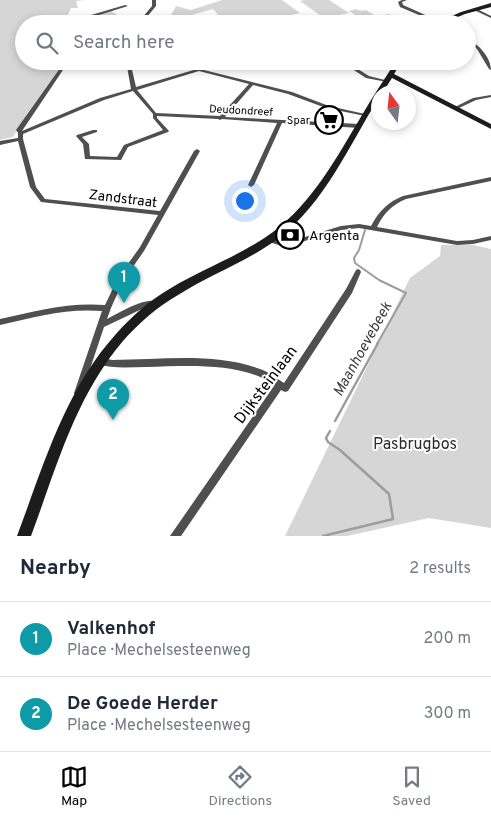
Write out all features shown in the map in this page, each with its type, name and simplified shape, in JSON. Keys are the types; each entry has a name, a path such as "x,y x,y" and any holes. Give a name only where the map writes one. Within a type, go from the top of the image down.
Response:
{"main road":[{"path":"462,15 491,6"},
{"path":"384,85 394,70"},
{"path":"389,78 457,107 491,126"},
{"path":"24,536 74,405 100,361 131,325 157,303 193,281 243,256 273,236 299,214 318,192 371,106"}],"street":[{"path":"146,15 154,6 154,0"},
{"path":"405,0 400,2 401,6 422,15"},
{"path":"100,15 126,6"},
{"path":"475,10 491,17"},
{"path":"476,46 491,69"},
{"path":"20,136 18,130 61,70"},
{"path":"95,130 79,136 86,144 87,158 119,159 126,146 166,131 155,114 134,90 130,70"},
{"path":"0,143 20,136 93,102 199,70 290,93 317,104 365,115"},
{"path":"357,70 368,77 389,78"},
{"path":"220,119 251,84"},
{"path":"457,107 475,99 491,96"},
{"name":"Deudondreef","path":"155,114 359,126"},
{"path":"251,185 280,122"},
{"name":"Zandstraat","path":"20,136 33,187 43,201 162,214 142,249 120,280 107,308 74,405"},
{"path":"162,214 197,151"},
{"path":"374,227 379,215 394,201 491,179"},
{"path":"273,236 285,245 341,228 359,226 374,227 457,243 491,238"},
{"path":"273,236 291,243"},
{"name":"Dijksteinlaan","path":"175,536 280,385 285,388 349,291 358,272"},
{"path":"102,325 143,305 157,303"},
{"path":"0,322 62,308 94,306 107,308"},
{"path":"100,361 112,364 216,364 239,367 260,373 280,385"}],"green space":[{"path":"0,0 85,0 76,1 78,8 71,8 68,15 15,15 15,70 59,70 13,137 0,140"},
{"path":"222,0 282,0 300,13 291,15 218,15 213,9 192,15 171,15 176,6 191,10"},
{"path":"329,0 349,13 320,15 300,1"},
{"path":"356,9 366,10 374,15 355,15 349,11"},
{"path":"111,11 118,15 98,15"},
{"name":"Pasbrugbos","path":"441,245 473,245 491,249 491,528 429,518 347,536 285,536 410,278 440,256"}],"waterway":[{"name":"Maanhoevebeek","path":"365,230 359,250 354,258 355,263 379,280 406,293 377,344"},
{"name":"Maanhoevebeek","path":"335,421 378,343"},
{"name":"Maanhoevebeek","path":"323,536 393,519 389,494 340,450 328,442 326,438 330,431"}],"place":[{"name":"Spar","path":"329,120"},
{"name":"Argenta","path":"290,235"},
{"name":"Valkenhof","path":"124,303"},
{"name":"De Goede Herder","path":"113,420"}]}
